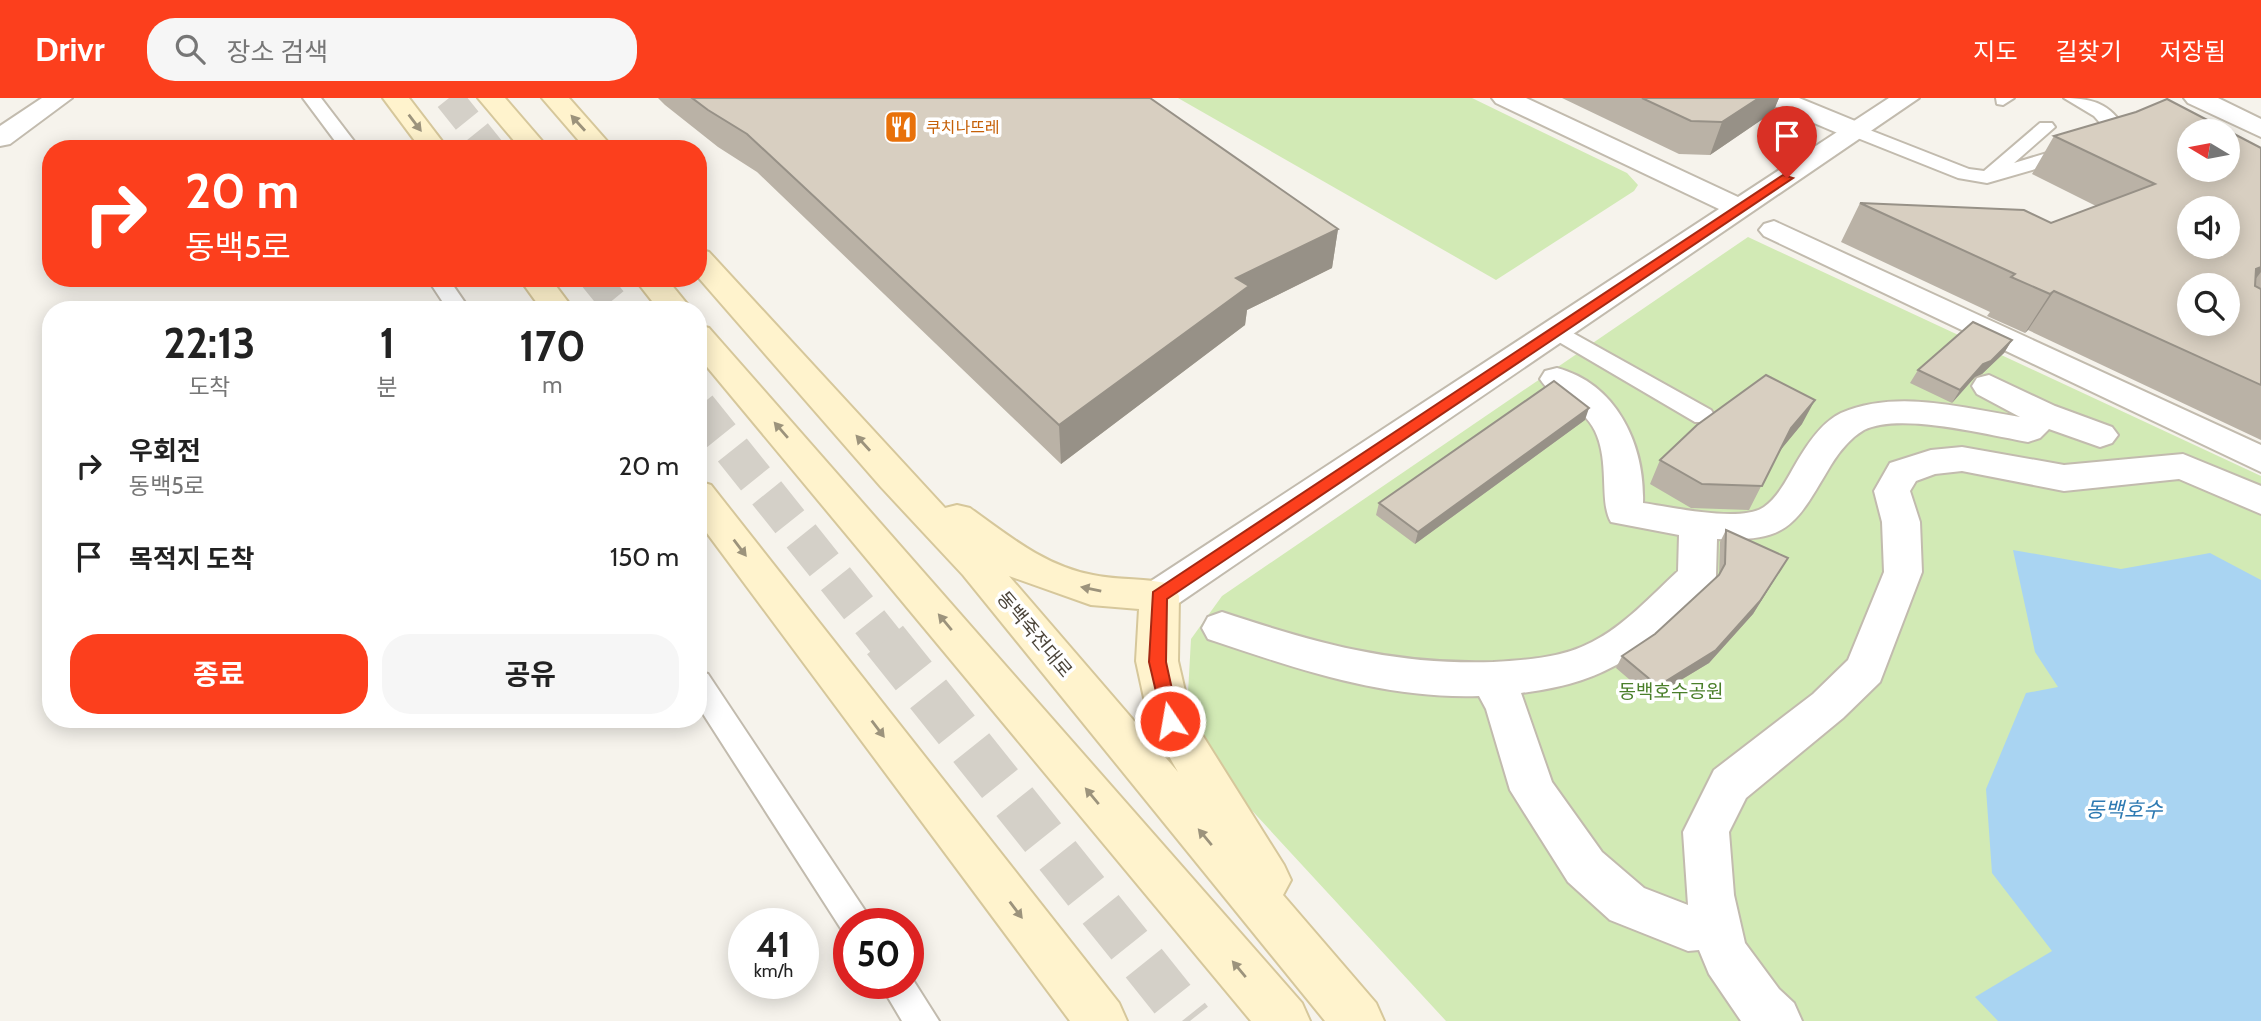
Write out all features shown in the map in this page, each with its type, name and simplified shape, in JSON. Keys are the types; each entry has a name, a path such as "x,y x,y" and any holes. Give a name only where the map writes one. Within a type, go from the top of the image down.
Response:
{"main road":[{"path":"396,98 428,140"},
{"path":"491,98 528,140"},
{"path":"555,98 593,140"},
{"name":"동백죽전대로","path":"707,268 894,478 977,565 1358,1021"},
{"path":"657,287 668,301"},
{"path":"707,346 1284,1021"},
{"path":"894,478 1024,567 1091,590 1159,596 1157,662 1170,721 1331,987"},
{"path":"707,506 1101,1021"}],"street":[{"path":"0,138 59,98"},
{"path":"1505,98 1741,209"},
{"path":"1776,98 1856,131"},
{"path":"1159,596 1906,98"},
{"path":"2197,98 2261,129"},
{"path":"1774,230 2197,451 2261,501"},
{"path":"1557,379 1582,393 1610,422 1625,460 1624,513 1698,525 1764,523 1782,514 1835,432 1872,415 1935,415 2028,430 2043,414"},
{"path":"1989,386 2043,414 2100,435"},
{"path":"1776,1021 1761,1007 1726,957 1715,927 1706,832 1730,784 1828,706 1865,670 1903,572 1901,522 1892,491 1903,471 1931,462 1962,459 2064,478 2197,451 2261,460"},
{"path":"1222,628 1336,664 1406,676 1525,677 1573,667 1606,654 1659,614 1697,576 1698,525"},
{"path":"1491,678 1507,708 1532,790 1586,867 1627,904 1688,928 1715,927"}],"lane":[{"path":"312,98 345,140"},
{"path":"1856,131 1965,174 1987,177 2105,144 2120,136 2114,122 2090,105 2073,98"},
{"path":"1987,177 2046,127"},
{"path":"1555,330 1703,416"},
{"path":"707,696 846,908"},
{"path":"907,999 922,1021"}],"green space":[{"path":"1178,98 1472,98 1627,173 1638,185 1634,191 1496,280"},
{"name":"동백호수공원","path":"1748,237 2261,476 2261,1021 1446,1021 1221,777 1187,711 1191,639 1222,596"}],"water":[{"name":"동백호수","path":"2013,550 2121,569 2210,553 2261,580 2261,1021 1998,1021 1975,997 2052,951 1992,873 1986,789 2026,693 2058,687 2035,652"}],"building":[{"path":"692,98 1150,98 1338,229 1236,278 1249,286 1059,425 747,134"},
{"path":"1642,98 1759,98 1722,122 1691,121"},
{"path":"2167,99 2205,119 2177,119 2177,182 2240,182 2240,137 2261,148 2261,267 2256,269 2255,286 2261,289 2261,385 2054,291 2050,294 2011,277 2015,274 1860,203 2024,210 2051,223 2155,184 2054,136 2136,112"},
{"path":"1973,322 2012,340 1991,361 1983,364 1960,390 1918,370"},
{"path":"1766,375 1815,400 1791,428 1762,486 1702,484 1660,460 1697,425"},
{"path":"1554,381 1589,408 1418,532 1379,503"},
{"path":"1726,530 1788,558 1760,601 1716,650 1658,686 1622,656 1655,634 1719,575 1725,564"}],"tunnel":[{"path":"449,98 483,140"},
{"path":"601,287 613,301"},
{"path":"707,418 886,642"},
{"path":"885,640 1190,1021"}],"place":[{"name":"쿠치나뜨레","path":"901,127"}],"route":[{"path":"1170,721 1157,662 1159,596 1787,178"}]}
